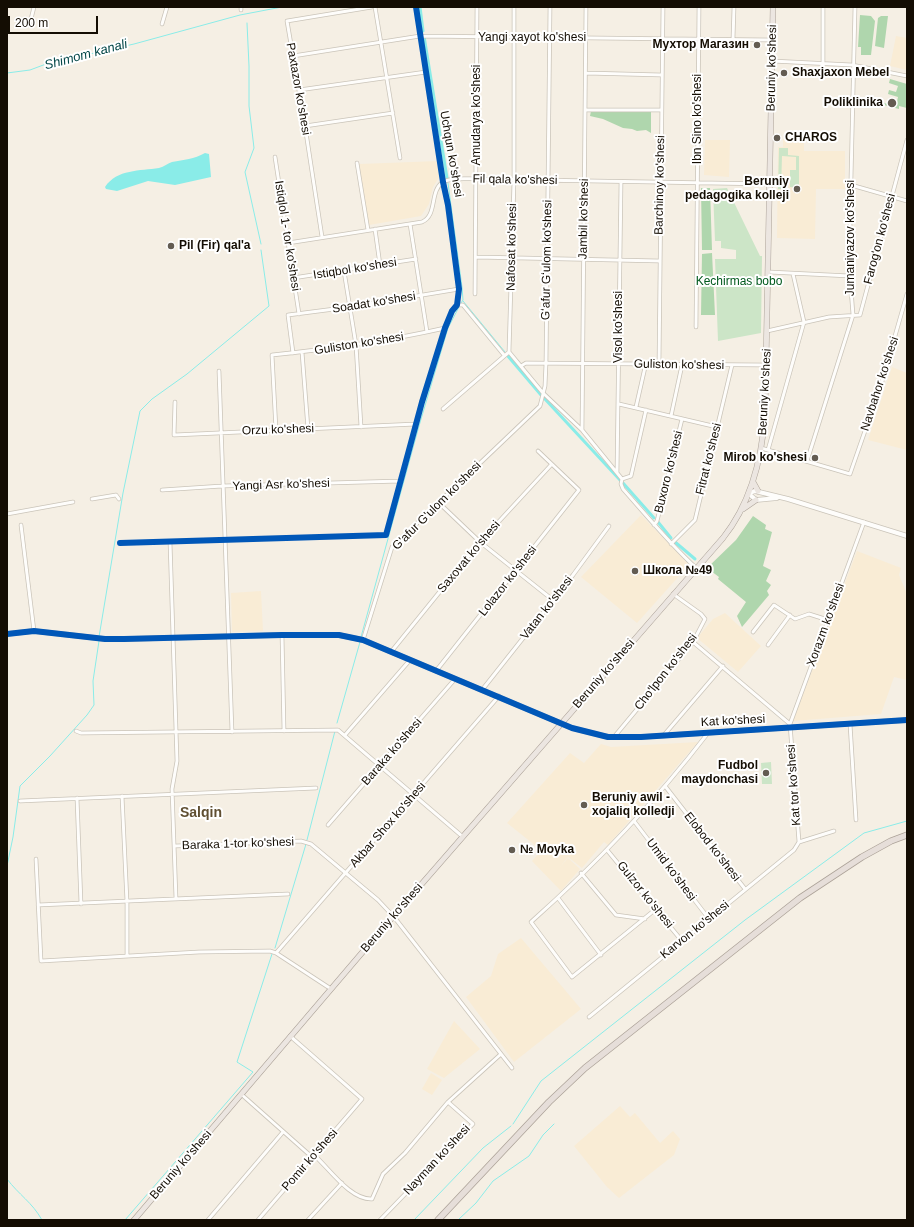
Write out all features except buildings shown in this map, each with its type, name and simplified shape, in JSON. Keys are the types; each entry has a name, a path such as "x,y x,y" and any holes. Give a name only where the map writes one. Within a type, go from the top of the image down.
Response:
{"highway":[{"path":"438,1220 549,1102 585,1068 800,898 862,857 891,841 907,835"}],"main road":[{"name":"Beruniy ko'shesi","path":"134,1220 290,1036 734,524 742,510 749,494 761,448 765,414 768,331 773,7"},
{"path":"753,480 755,488 758,491"},
{"path":"742,510 756,500"}],"street":[{"path":"30,22 34,7"},
{"path":"162,24 167,7"},
{"name":"Paxtazor ko'shesi","path":"322,237 309,156 306,126 287,22 372,7"},
{"path":"376,7 400,158"},
{"name":"Uchqun ko'shesi","path":"223,540 386,535 416,424 445,328 452,311 457,305 460,289 416,7"},
{"name":"Amudarya ko'shesi","path":"475,294 477,7"},
{"name":"Nafosat ko'shesi","path":"509,352 514,180 514,7"},
{"name":"Gʻafur Gʻulom ko'shesi","path":"543,393 545,386 546,363 550,7"},
{"name":"Jambil ko'shesi","path":"582,430 586,7"},
{"name":"Barchinoy ko'shesi","path":"659,364 663,7"},
{"name":"Ibn Sino ko'shesi","path":"696,327 699,7"},
{"path":"733,39 734,7"},
{"path":"823,7 823,65"},
{"name":"Jumaniyazov ko'shesi","path":"807,461 853,316 850,276 854,7"},
{"name":"Yangi xayot ko'shesi","path":"293,56 420,36 477,38 699,38 772,40"},
{"path":"772,61 823,65 852,65 907,76"},
{"path":"299,90 426,72"},
{"path":"586,74 662,75"},
{"path":"586,110 661,110"},
{"path":"306,126 393,113"},
{"name":"Farog'on ko'shesi","path":"853,316 860,314 907,140"},
{"name":"Istiqlol 1- tor ko'shesi","path":"275,157 299,314"},
{"path":"357,163 368,230"},
{"name":"Fil qala ko'shesi","path":"443,182 449,180 477,179 770,184"},
{"path":"288,243 375,228 410,224 427,219 430,215 437,189 443,182"},
{"name":"Visol ko'shesi","path":"617,472 621,182"},
{"path":"851,185 907,201"},
{"path":"410,224 426,332"},
{"path":"375,228 380,265"},
{"path":"476,257 660,261"},
{"name":"Istiqbol ko'shesi","path":"293,278 416,259"},
{"path":"344,271 356,345 361,427"},
{"path":"769,272 850,276"},
{"path":"768,450 804,322 793,274"},
{"name":"Soadat ko'shesi","path":"293,353 288,315 350,307 460,289"},
{"name":"Navbahor ko'shesi","path":"807,461 850,474 881,385 907,294"},
{"path":"457,305 462,305 504,355"},
{"path":"768,331 829,317 853,316"},
{"name":"Guliston ko'shesi","path":"276,430 272,355 356,345 445,328"},
{"path":"302,352 308,429"},
{"path":"443,409 509,352 543,393 582,430 622,479 621,484 623,489 671,544 696,568"},
{"name":"Guliston ko'shesi","path":"521,366 526,363 767,365"},
{"path":"636,407 646,363"},
{"path":"671,416 682,365"},
{"name":"Fitrat ko'shesi","path":"671,544 695,520 732,365"},
{"path":"218,371 223,540 232,732"},
{"name":"G'afur G'ulom ko'shesi","path":"363,640 392,547 540,406 543,393"},
{"name":"Orzu ko'shesi","path":"175,402 174,436 221,432 416,424"},
{"path":"619,404 717,427"},
{"path":"622,479 631,476 646,410"},
{"name":"Buxoro ko'shesi","path":"654,525 657,521 682,419"},
{"path":"761,448 807,461"},
{"path":"538,451 551,465"},
{"name":"Lolazor ko'shesi","path":"436,671 516,572 579,490 551,465"},
{"name":"Saxovat ko'shesi","path":"391,652 480,542 551,465"},
{"name":"Yangi Asr ko'shesi","path":"162,490 222,486 401,481"},
{"path":"749,494 758,491 907,536"},
{"path":"749,494 756,500 779,498"},
{"path":"92,499 116,495 119,500"},
{"path":"7,514 72,502"},
{"path":"438,502 480,542 553,600"},
{"name":"Xorazm ko'shesi","path":"790,726 864,522"},
{"path":"21,525 34,631"},
{"name":"Vatan ko'shesi","path":"482,690 553,600 608,526"},
{"path":"120,543 223,540"},
{"path":"170,542 177,761 172,794 176,898"},
{"name":"Cho'lpon ko'shesi","path":"614,737 693,642 705,619 701,614 673,594"},
{"path":"753,632 774,605 794,619 809,614 828,620"},
{"path":"768,645 790,615"},
{"name":"Kat ko'shesi","path":"7,634 34,631 105,639 282,634 339,635 363,640 562,724 592,734 614,737 664,736 790,726 907,720"},
{"path":"282,634 284,731"},
{"path":"693,642 723,666 790,726"},
{"path":"345,735 410,660"},
{"path":"664,736 723,666"},
{"name":"Baraka ko'shesi","path":"328,824 455,679"},
{"name":"Akbar Shox ko'shesi","path":"276,953 414,796 498,696"},
{"path":"850,724 856,820"},
{"name":"Kat tor ko'shesi","path":"790,726 799,842"},
{"path":"76,731 81,733 175,733 338,730 463,837"},
{"path":"656,910 572,977 531,922 607,850 665,786 708,733"},
{"name":"Elobod ko'shesi","path":"665,786 745,889"},
{"path":"20,801 316,788"},
{"path":"122,796 127,902 127,955"},
{"path":"77,798 81,904"},
{"name":"Umid ko'shesi","path":"634,821 709,919"},
{"path":"799,842 834,831"},
{"name":"Baraka 1-tor ko'shesi","path":"175,846 301,841 311,844 378,900 394,917 512,1068"},
{"name":"Karvon ko'shesi","path":"589,1017 794,850 799,842"},
{"name":"Gulzor ko'shesi","path":"607,850 682,941"},
{"path":"36,859 41,961 127,955 270,951 276,953 331,989"},
{"path":"581,873 616,915 645,919"},
{"path":"38,905 288,894"},
{"path":"558,898 601,955"},
{"name":"Pomir ko'shesi","path":"258,1220 362,1099 290,1036"},
{"path":"241,1094 329,1169 332,1176 364,1200 372,1199 383,1174 405,1153 448,1102 501,1054"},
{"name":"Nayman ko'shesi","path":"380,1220 473,1124 448,1102"},
{"path":"208,1220 284,1132"},
{"path":"308,1220 342,1183"}],"shaded area":[{"path":"896,36 907,38 907,70 890,66"},
{"name":"Beruniy pedagogika kolleji","path":"783,139 804,139 804,151 845,151 845,189 816,189 815,239 777,238 778,147 783,147"},
{"path":"705,140 730,140 729,177 704,175"},
{"path":"439,161 441,174 433,187 429,204 421,216 369,225 359,164"},
{"path":"892,367 907,373 907,450 868,440"},
{"name":"Школа №49","path":"641,515 689,565 637,623 581,577"},
{"path":"857,551 901,568 899,575 907,594 907,680 894,677 881,714 793,721"},
{"path":"261,591 263,631 232,632 231,593"},
{"path":"725,613 761,646 738,672 697,638 713,619"},
{"name":"Beruniy awil - xojaliq kolledji","path":"698,742 608,845 604,842 582,868 568,857 560,867 568,858 580,869 561,891 532,861 541,851 551,858 507,823 570,753 584,763 601,744 611,747"},
{"path":"521,938 581,1009 514,1062 466,997 491,976 498,954"},
{"path":"454,1021 480,1049 444,1078 427,1069"},
{"path":"431,1073 442,1080 432,1095 422,1089"},
{"path":"620,1106 630,1117 635,1113 660,1143 673,1131 680,1139 674,1155 619,1198 607,1187 574,1146"}],"green space":[{"path":"860,15 871,16 875,21 871,55 861,55 861,47 858,47"},
{"path":"881,16 888,16 884,48 875,46 878,18"},
{"path":"890,79 907,84 907,108 899,106 899,109 884,105 884,103 896,106 898,97 888,94 889,90 896,92 898,86 889,83"},
{"path":"591,111 651,112 651,133 646,130 637,131 623,128 603,119 590,116"},
{"path":"779,148 788,148 788,155 799,156 799,188 790,187 790,170 796,170 796,157 782,156 781,189 778,189"},
{"path":"701,188 710,188 712,250 702,250"},
{"name":"Kechirmas bobo","path":"727,188 760,256 762,256 761,333 718,341 715,259 736,259 736,250 721,248 721,241 715,241 713,189"},
{"path":"712,253 715,315 701,315 702,254"},
{"path":"753,516 766,525 765,529 772,532 763,566 771,570 766,581 771,585 767,591 769,595 742,627 737,616 746,602 707,568 736,540"},
{"name":"Fudbol maydonchasi","path":"771,762 772,784 762,784 761,763"}],"water":[{"path":"205,153 209,154 211,177 175,185 148,181 117,191 106,189 105,187 110,181 122,174 163,167 172,162 193,158"}],"waterway":[{"name":"Shimom kanali","path":"7,73 30,70 46,64 134,44 240,15 282,7"},
{"path":"420,7 423,31"},
{"path":"247,23 249,106 254,148 245,172 261,244"},
{"path":"424,36 447,178"},
{"path":"448,183 462,287 463,300 461,303"},
{"path":"99,637 123,493 140,411 152,399 187,374 269,306 261,250"},
{"path":"463,301 505,352"},
{"path":"361,637 419,426 448,328 459,307"},
{"path":"507,355 541,395"},
{"path":"544,398 620,480"},
{"path":"623,483 654,518"},
{"path":"658,522 671,538"},
{"path":"675,542 695,559"},
{"path":"7,866 13,837 20,786 50,756 87,715 94,705 93,681 99,641"},
{"path":"337,723 360,642"},
{"path":"307,840 335,731"},
{"path":"513,1124 541,1081 745,920 864,833 907,821"},
{"path":"275,948 306,844"},
{"path":"125,1220 253,1072 237,1062 272,954"},
{"path":"458,1220 476,1203 493,1181 529,1156 543,1135 554,1124"},
{"path":"414,1220 483,1148 511,1126"},
{"path":"7,1179 34,1208 42,1220"}],"cycle path":[{"path":"120,543 386,535 422,402 445,328 452,311 457,305 459,289 448,205 443,182 416,7"},
{"path":"7,634 34,631 105,639 339,635 363,640 572,728 608,737 641,737 907,720"}],"place":[{"name":"Мухтор Магазин","path":"757,45"},
{"name":"Shaxjaxon Mebel","path":"784,73"},
{"name":"Poliklinika","path":"892,103"},
{"name":"CHAROS","path":"777,138"},
{"name":"Beruniy pedagogika kolleji","path":"797,189"},
{"name":"Pil (Fir) qal'a","path":"171,246"},
{"name":"Mirob ko'shesi","path":"815,458"},
{"name":"Школа №49","path":"635,571"},
{"name":"Fudbol maydonchasi","path":"766,773"},
{"name":"Beruniy awil - xojaliq kolledji","path":"584,805"},
{"name":"№ Moyka","path":"512,850"}],"district":[{"name":"Salqin","path":"201,813"}]}
